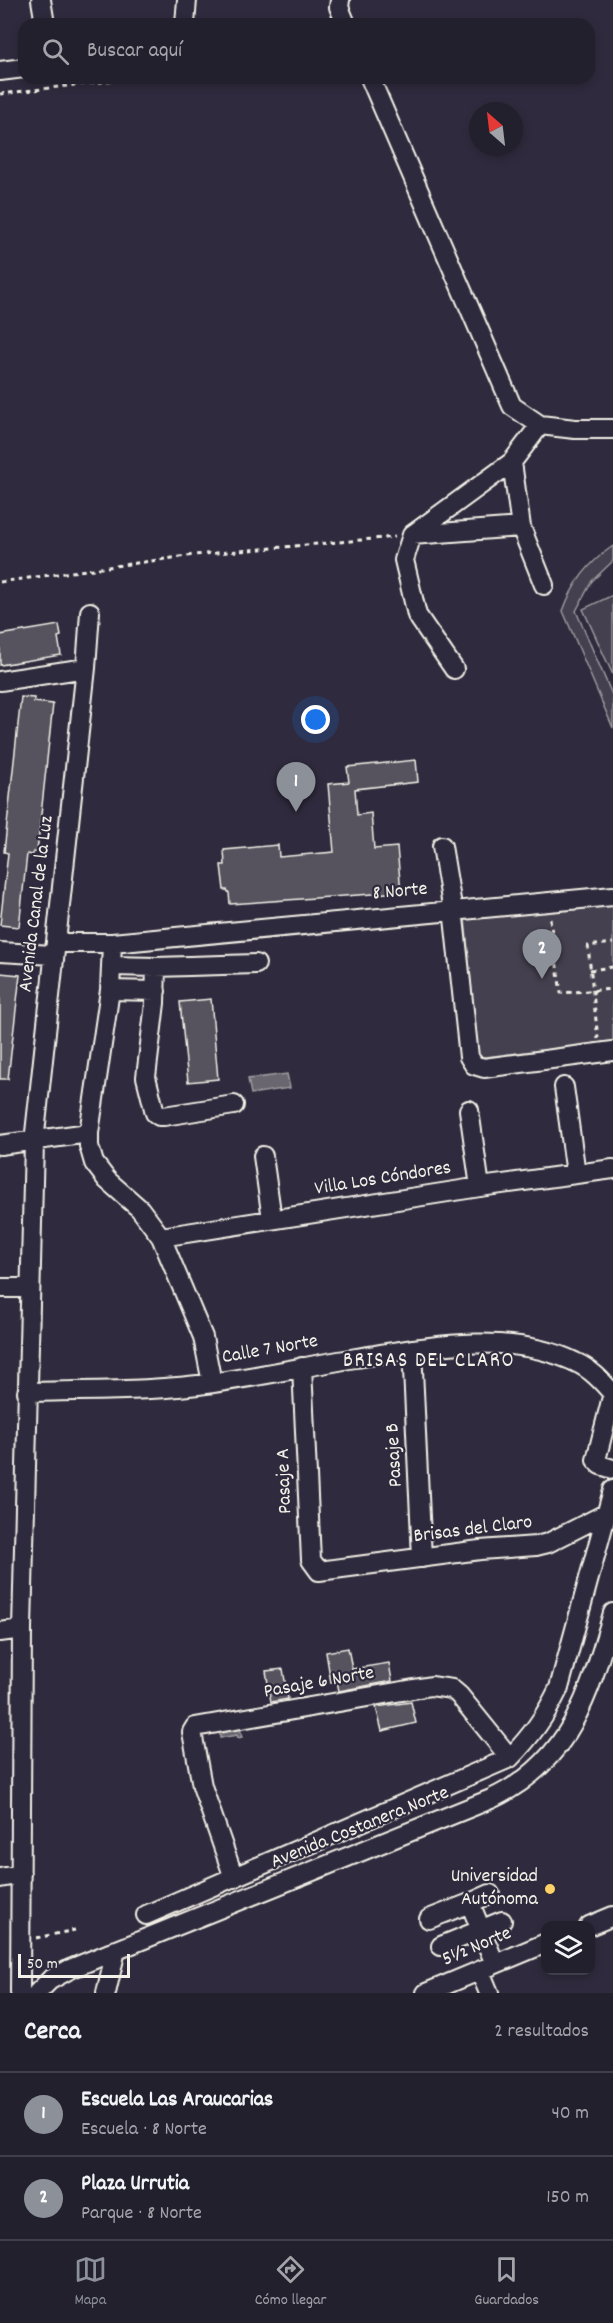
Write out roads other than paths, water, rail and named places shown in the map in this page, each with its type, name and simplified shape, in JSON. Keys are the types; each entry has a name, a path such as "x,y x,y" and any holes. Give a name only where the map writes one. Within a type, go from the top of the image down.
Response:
{"street":[{"path":"41,0 44,18"},
{"path":"186,18 187,0"},
{"path":"340,0 339,7 344,18"},
{"path":"0,71 18,69"},
{"path":"373,84 512,406 540,425 575,429 613,429"},
{"path":"454,669 417,615 404,560 412,535 512,462 540,425"},
{"path":"512,462 521,527 544,585"},
{"path":"412,535 521,527"},
{"name":"Avenida Canal de la Luz","path":"20,1993 22,1629 34,1142 86,668 90,612"},
{"path":"0,681 86,668"},
{"path":"442,846 453,911 613,896"},
{"name":"8 Norte","path":"0,952 112,944 453,911 469,1057 474,1065 484,1068 606,1052"},
{"path":"112,944 110,990 89,1146 94,1163 113,1186 144,1214 161,1237 203,1337 212,1383"},
{"path":"112,966 255,964"},
{"path":"156,967 156,991 146,1077 156,1115 164,1116 234,1105"},
{"path":"110,990 156,991"},
{"path":"564,1087 576,1174"},
{"path":"469,1110 480,1187"},
{"path":"0,1145 89,1133"},
{"path":"263,1156 272,1220"},
{"name":"Villa Los Cóndores","path":"161,1237 480,1187 613,1169"},
{"path":"0,1288 29,1288"},
{"name":"Calle 7 Norte","path":"27,1392 165,1388 212,1383 412,1349 485,1344 520,1346 550,1352 588,1369 613,1394"},
{"name":"Pasaje B","path":"412,1349 422,1558"},
{"name":"Pasaje A","path":"302,1367 311,1560 319,1571 337,1569"},
{"path":"613,1394 596,1460 600,1465 613,1469"},
{"name":"Avenida Costanera Norte","path":"146,1915 510,1758 531,1737 546,1716 559,1688 610,1511 613,1490"},
{"name":"Brisas del Claro","path":"337,1569 508,1547 536,1546 548,1543 610,1511"},
{"name":"Avenida Costanera Norte","path":"37,1993 50,1980 70,1969 491,1799 517,1785 552,1754 574,1722 608,1648 613,1613"},
{"path":"0,1632 22,1629"},
{"name":"Pasaje 6 Norte","path":"234,1878 202,1786 192,1732 194,1728 431,1686 452,1689 510,1758"},
{"path":"0,1878 21,1874"},
{"path":"429,1919 490,1894"},
{"path":"470,1903 481,1930 489,1993"},
{"path":"595,1924 613,1916"},
{"path":"441,1946 502,1921"},
{"name":"5½ Norte","path":"426,1993 541,1945"},
{"path":"106,1993 116,1950"}],"place":[{"name":"Escuela Las Araucarias","path":"296,812"},
{"name":"Plaza Urrutia","path":"542,979"},
{"name":"Universidad Autónoma","path":"550,1889"}],"district":[{"name":"BRISAS DEL CLARO","path":"429,1362"}]}
